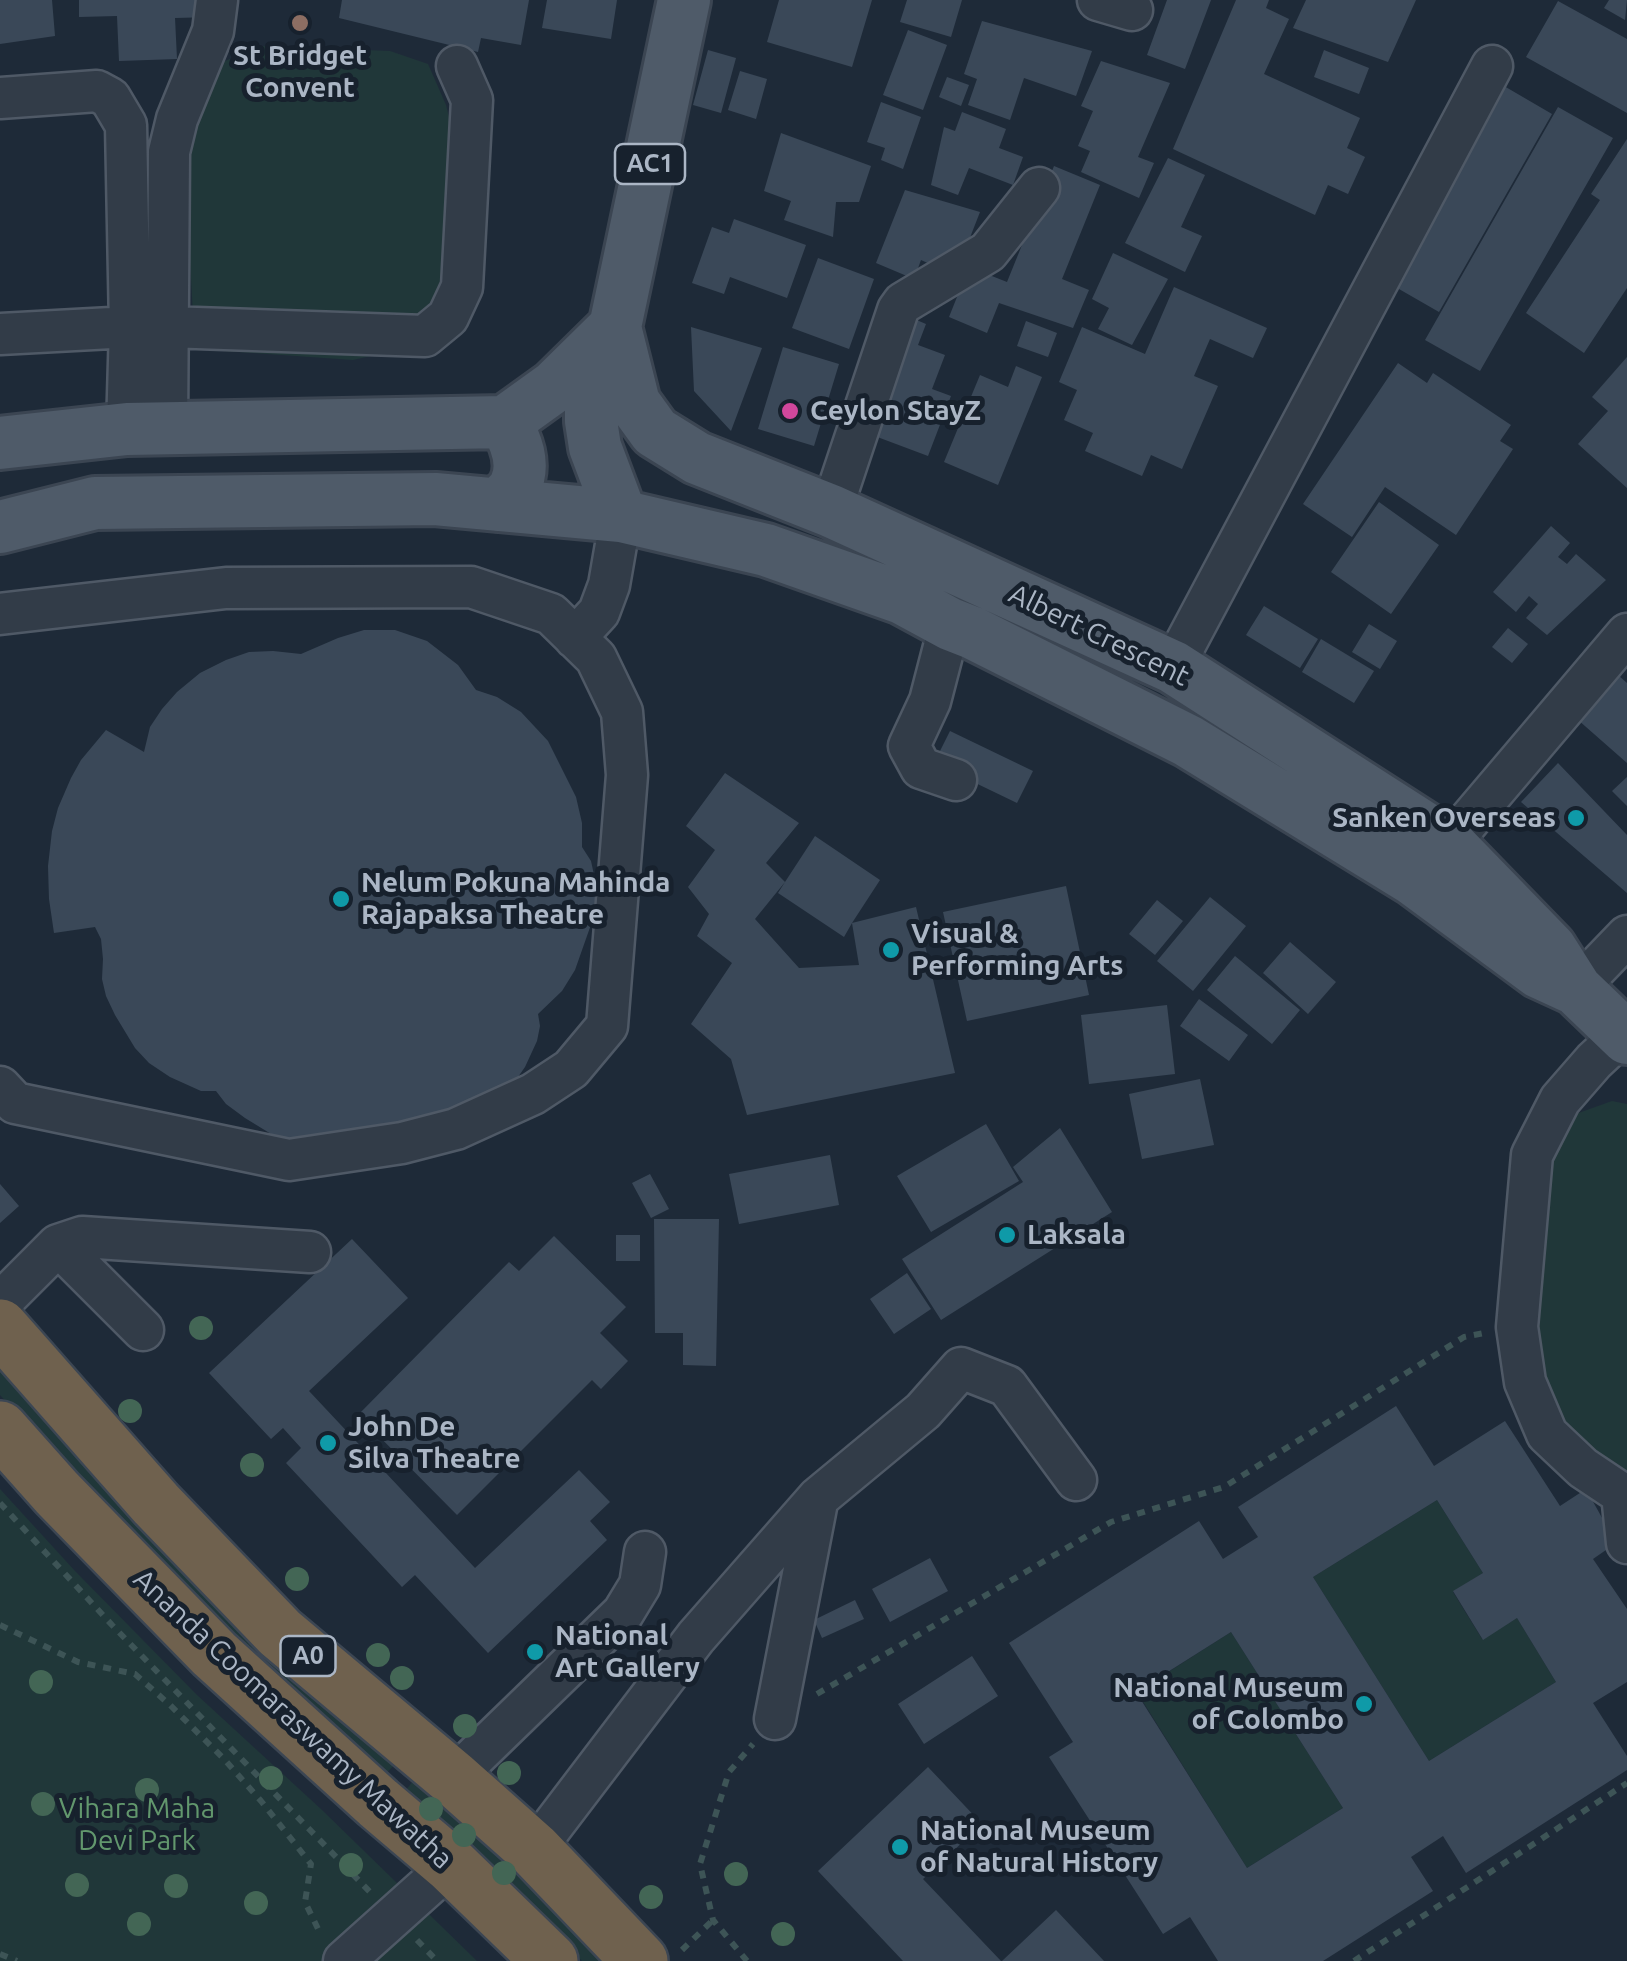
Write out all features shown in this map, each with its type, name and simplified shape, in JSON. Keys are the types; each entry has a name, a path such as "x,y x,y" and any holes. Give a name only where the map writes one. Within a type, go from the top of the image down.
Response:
{"highway":[{"name":"Ananda Coomaraswamy Mawatha","path":"0,1327 156,1504 280,1633 534,1850 640,1961"},
{"name":"Ananda Coomaraswamy Mawatha","path":"0,1429 214,1654 451,1865 550,1961"}],"main road":[{"name":"AC1","path":"615,327 684,0"},
{"path":"0,443 147,429 505,422 555,386 615,327"},
{"path":"615,327 591,391 591,421 596,447 621,516"},
{"name":"Albert Crescent","path":"615,327 634,402 656,432 697,458 831,512 1173,667 1449,844 1550,948 1576,989 1625,1036"},
{"path":"498,505 515,487 520,464 516,441 505,422"},
{"name":"Albert Crescent","path":"2,536 95,504 434,498 621,516 766,550 902,598 1188,740 1413,879 1538,972 1576,989"},
{"path":"1023,658 1098,634"}],"street":[{"path":"147,429 149,327 170,152 177,119 213,31 216,0"},
{"path":"0,334 149,327 425,336 448,317 462,287 472,100 457,66"},
{"path":"1173,667 1492,66"},
{"path":"0,98 97,91 110,98 117,108 126,125 149,327"},
{"path":"831,512 898,310 903,303 988,252 1040,188"},
{"path":"575,638 599,612 621,516"},
{"path":"0,614 226,588 470,587 550,614 596,658 622,712 628,775 607,1026 571,1069 533,1094 456,1129 289,1160 5,1102"},
{"path":"950,624 930,701 909,746 920,768 956,780"},
{"path":"1449,844 1627,634"},
{"path":"1576,989 1627,936"},
{"path":"1625,1036 1594,1061 1560,1100 1532,1155 1517,1327 1525,1382 1547,1434 1583,1468 1622,1494 1627,1544"},
{"path":"0,1303 58,1245 82,1237 310,1252"},
{"path":"58,1245 143,1330"},
{"path":"534,1850 696,1637 818,1498 923,1411 961,1368 1007,1386 1076,1480"},
{"path":"775,1719 818,1498"},
{"path":"452,1778 623,1613 640,1585 645,1552"},
{"path":"344,1961 451,1865"}],"path":[{"path":"747,1961 713,1920 700,1864 729,1772 775,1719 1111,1522 1224,1488 1464,1337 1517,1327"},
{"path":"0,1503 112,1625 437,1961"},
{"path":"0,1625 78,1662 135,1674 170,1705 261,1801 311,1864 305,1902 320,1933 344,1961"},
{"path":"1354,1961 1627,1783"},
{"path":"671,1961 713,1920"},
{"path":"0,1954 17,1961"}],"green space":[{"path":"262,46 390,51 428,64 446,105 458,154 463,258 428,343 353,360 210,350 194,332 189,130 220,63"},
{"path":"1612,1101 1627,1104 1627,1481 1572,1447 1535,1370 1542,1158 1573,1115"},
{"path":"0,1364 264,1645 394,1765 380,1780 151,1561 0,1395"},
{"name":"Vihara Maha Devi Park","path":"0,1489 197,1695 477,1961 0,1961"},
{"path":"1437,1500 1483,1573 1453,1592 1482,1639 1517,1618 1556,1682 1429,1761 1313,1577"},
{"path":"1231,1632 1343,1808 1247,1868 1137,1692"},
{"path":"414,1780 503,1856 612,1961 582,1961 553,1929 401,1796"}],"building":[{"path":"0,0 52,0 55,36 0,44"},
{"path":"79,0 210,0 211,17 175,18 177,59 119,61 117,16 79,17"},
{"path":"342,0 529,0 521,45 481,38 478,52 339,18"},
{"path":"547,0 617,0 611,39 542,28"},
{"path":"779,0 872,0 852,67 767,42"},
{"path":"907,0 962,0 951,37 900,22"},
{"path":"1167,0 1211,0 1185,69 1147,55"},
{"path":"1236,0 1269,0 1266,8 1289,19 1264,74 1360,118 1347,148 1365,157 1348,194 1328,185 1315,215 1173,149"},
{"path":"1306,0 1416,0 1388,62 1293,28"},
{"path":"1609,0 1627,0 1625,20 1604,8"},
{"path":"1558,1 1627,39 1627,113 1526,57"},
{"path":"982,21 1092,51 1076,96 1024,78 1010,120 968,105 977,79 964,74"},
{"path":"908,30 947,45 923,110 883,95"},
{"path":"708,50 736,58 721,113 693,105"},
{"path":"1324,50 1369,68 1359,94 1314,77"},
{"path":"1101,61 1170,83 1138,157 1154,163 1139,198 1081,172 1090,151 1078,146 1093,111 1081,106"},
{"path":"740,71 767,79 756,119 728,110"},
{"path":"947,77 969,85 961,106 939,97"},
{"path":"1504,86 1552,114 1439,312 1392,285"},
{"path":"881,102 921,117 903,169 881,160 885,148 867,142"},
{"path":"1558,107 1613,138 1480,371 1425,340"},
{"path":"962,112 1006,129 999,148 1023,157 1013,185 969,168 958,195 931,185 944,127 955,131"},
{"path":"781,133 871,166 859,202 836,202 833,237 784,220 791,201 764,191"},
{"path":"1627,139 1627,288 1584,353 1526,313 1600,200 1591,194"},
{"path":"1168,158 1205,175 1181,227 1202,236 1185,272 1125,243"},
{"path":"1054,166 1100,185 1062,279 1089,290 1073,328 999,303 987,333 949,317 969,267 1007,282"},
{"path":"905,190 980,212 962,258 948,252 941,269 921,260 914,279 876,263"},
{"path":"734,219 806,245 787,298 730,277 724,294 692,283 712,227 729,233"},
{"path":"1113,253 1168,279 1132,345 1098,329 1109,308 1092,299"},
{"path":"818,258 874,279 849,349 792,328"},
{"path":"1174,287 1267,328 1253,358 1210,339 1194,376 1218,386 1182,469 1151,455 1142,476 1085,451 1093,433 1064,420 1077,390 1059,382 1082,327 1145,354"},
{"path":"900,313 926,324 918,345 945,355 932,389 951,396 928,456 872,435"},
{"path":"1026,321 1057,333 1048,357 1017,346"},
{"path":"691,327 762,348 731,431 694,391"},
{"path":"783,347 839,364 814,446 758,429"},
{"path":"1627,357 1627,488 1578,444 1608,411 1592,397"},
{"path":"1398,363 1427,383 1433,373 1511,425 1500,441 1513,449 1456,535 1385,487 1352,537 1303,504"},
{"path":"1016,366 1042,377 998,485 944,462 980,375 1008,387"},
{"path":"1379,502 1439,545 1391,614 1331,572"},
{"path":"1551,526 1570,543 1558,557 1567,564 1576,554 1606,580 1547,635 1526,618 1538,604 1529,596 1516,612 1493,592"},
{"path":"1264,606 1318,639 1300,668 1246,635"},
{"path":"1369,624 1397,641 1380,669 1352,652"},
{"path":"1508,628 1528,644 1512,663 1492,647"},
{"name":"Nelum Pokuna Mahinda Rajapaksa Theatre","path":"364,630 395,630 427,641 458,665 476,690 521,712 548,741 576,797 582,847 591,861 596,884 594,916 575,970 562,991 538,1014 537,1041 525,1067 511,1087 492,1103 308,1145 276,1137 226,1104 216,1091 201,1091 170,1077 135,1048 106,996 101,939 95,927 54,933 48,866 58,808 81,760 106,730 144,752 150,727 162,709 200,673 249,652 301,654"},
{"path":"1321,639 1374,671 1354,703 1302,672"},
{"path":"1609,667 1627,683 1627,763 1569,712"},
{"path":"950,731 1033,771 1017,803 934,763"},
{"name":"Sanken Overseas","path":"1558,763 1627,835 1627,893 1521,802"},
{"name":"Visual & Performing Arts","path":"725,773 799,823 766,863 785,882 755,919 799,968 859,965 852,923 916,907 955,1073 747,1115 731,1059 691,1024 732,963 697,936 709,914 688,887 715,850 686,826"},
{"path":"1627,777 1627,806 1612,791"},
{"name":"Visual & Performing Arts","path":"815,836 880,880 844,937 778,893"},
{"path":"1066,886 1089,995 967,1021 943,912"},
{"path":"1210,897 1246,926 1193,991 1157,961"},
{"path":"1157,900 1183,921 1155,955 1129,934"},
{"path":"1290,942 1336,982 1308,1014 1263,973"},
{"path":"1235,956 1300,1010 1272,1044 1207,990"},
{"path":"1199,999 1248,1035 1229,1061 1180,1026"},
{"path":"1167,1005 1175,1074 1089,1084 1081,1015"},
{"path":"1200,1079 1214,1145 1142,1159 1129,1094"},
{"path":"986,1124 1019,1181 931,1232 897,1176"},
{"name":"Laksala","path":"1060,1128 1112,1212 941,1320 902,1259 1023,1182 1013,1167"},
{"path":"830,1155 839,1205 739,1224 729,1174"},
{"path":"650,1174 669,1209 651,1218 632,1183"},
{"path":"0,1184 19,1206 0,1223"},
{"path":"654,1219 719,1219 716,1366 683,1365 683,1333 655,1333"},
{"path":"616,1235 640,1235 640,1261 616,1261"},
{"path":"554,1236 626,1307 600,1333 628,1361 601,1389 592,1380 457,1515 358,1415 509,1262 519,1271"},
{"name":"John De Silva Theatre","path":"352,1239 408,1298 309,1391 475,1568 579,1470 610,1502 590,1521 607,1540 488,1653 415,1575 402,1587 286,1463 301,1448 283,1428 271,1439 209,1373"},
{"path":"907,1273 931,1309 894,1334 870,1299"},
{"path":"1396,1406 1434,1466 1505,1421 1560,1506 1586,1489 1616,1543 1593,1559 1627,1609 1627,1682 1593,1703 1627,1756 1627,1770 1466,1873 1443,1836 1411,1857 1433,1891 1323,1961 1218,1961 1190,1917 1163,1934 1049,1757 1073,1742 1009,1643 1199,1521 1223,1559 1258,1537 1238,1507","holes":["1437,1500 1483,1573 1453,1591 1483,1640 1517,1618 1556,1682 1429,1761 1313,1577","1231,1632 1343,1808 1247,1868 1136,1692"]},
{"path":"930,1558 948,1591 890,1622 872,1589"},
{"path":"855,1600 864,1619 822,1638 814,1620"},
{"path":"972,1656 998,1696 924,1744 898,1704"},
{"name":"National Museum of Natural History","path":"928,1767 982,1824 923,1879 1001,1961 903,1961 818,1871"},
{"name":"National Museum of Natural History","path":"1056,1910 1104,1961 1002,1961"}],"place":[{"name":"St Bridget Convent","path":"300,23"},
{"name":"Ceylon StayZ","path":"790,411"},
{"name":"Sanken Overseas","path":"1576,818"},
{"name":"Nelum Pokuna Mahinda Rajapaksa Theatre","path":"341,899"},
{"name":"Visual & Performing Arts","path":"891,950"},
{"name":"Laksala","path":"1007,1235"},
{"name":"John De Silva Theatre","path":"328,1443"},
{"name":"National Art Gallery","path":"535,1652"},
{"name":"National Museum of Colombo","path":"1364,1704"},
{"name":"National Museum of Natural History","path":"900,1847"}]}
